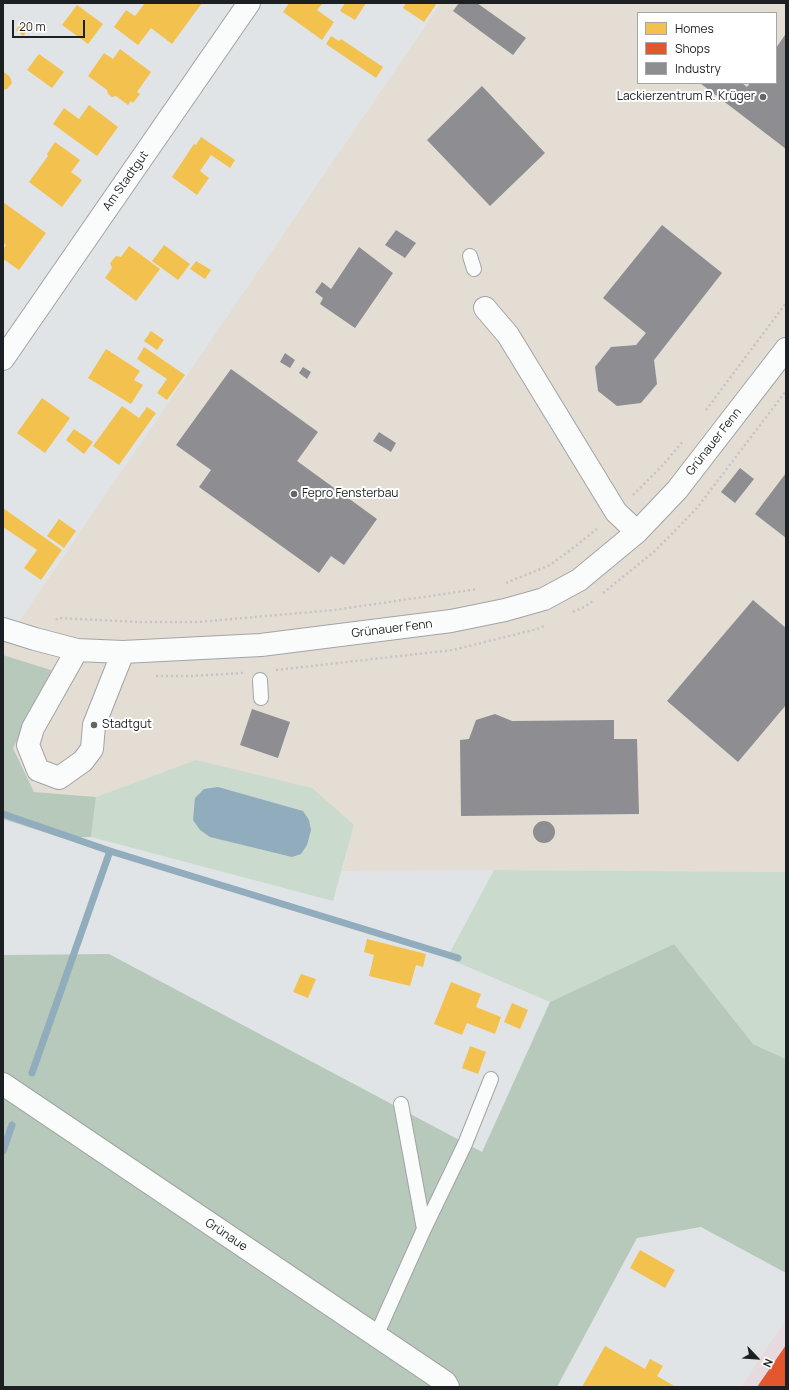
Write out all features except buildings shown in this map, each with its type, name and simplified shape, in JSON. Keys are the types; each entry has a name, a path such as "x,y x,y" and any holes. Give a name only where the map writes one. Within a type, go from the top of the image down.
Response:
{"street":[{"name":"Am Stadtgut","path":"3,359 249,3"},
{"path":"485,308 508,335 616,512 637,532"},
{"name":"Grünauer Fenn","path":"3,629 77,650 123,652 261,645 451,621 505,610 544,599 579,580 637,532 677,490 786,349"},
{"path":"77,650 33,728 28,745 38,770 59,778 83,761 92,749 94,725 123,652"},
{"name":"Grünaue","path":"3,1084 445,1382 448,1387"}],"lane":[{"path":"260,680 261,698"},
{"path":"376,1336 424,1229 465,1144 491,1079"},
{"path":"401,1104 424,1229"}],"path":[{"path":"704,413 786,303"},
{"path":"502,585 550,565 577,545 616,512 661,467 685,438"},
{"path":"35,639 58,618 138,622 205,621 334,610 482,589"}],"shaded area":[{"path":"441,3 786,3 786,872 494,870 342,871 354,825 197,760 96,797 34,792 13,747 54,671 3,655 3,645"},
{"path":"786,1319 786,1387 741,1387"}],"green space":[{"path":"3,655 54,671 13,748 34,792 96,797 91,837 62,838 3,819"},
{"path":"196,760 312,788 354,825 333,901 91,837 96,797"},
{"path":"494,870 786,872 786,1059 753,1044 674,944 550,1002 447,958"},
{"path":"674,944 753,1044 786,1059 786,1273 701,1227 637,1238 557,1387 458,1387 3,1074 3,955 109,954 482,1152 550,1002"},
{"path":"3,1097 441,1387 3,1387"}],"water":[{"path":"218,787 303,811 309,820 311,830 307,845 301,854 292,857 210,837 200,830 193,820 195,798 204,789"}],"waterway":[{"path":"3,814 110,851 458,958"},
{"path":"32,1073 110,851"},
{"path":"3,1151 12,1125"}],"place":[{"name":"Lackierzentrum R. Krüger","path":"763,97"},
{"name":"Fepro Fensterbau","path":"294,494"},
{"name":"Stadtgut","path":"94,725"}]}
